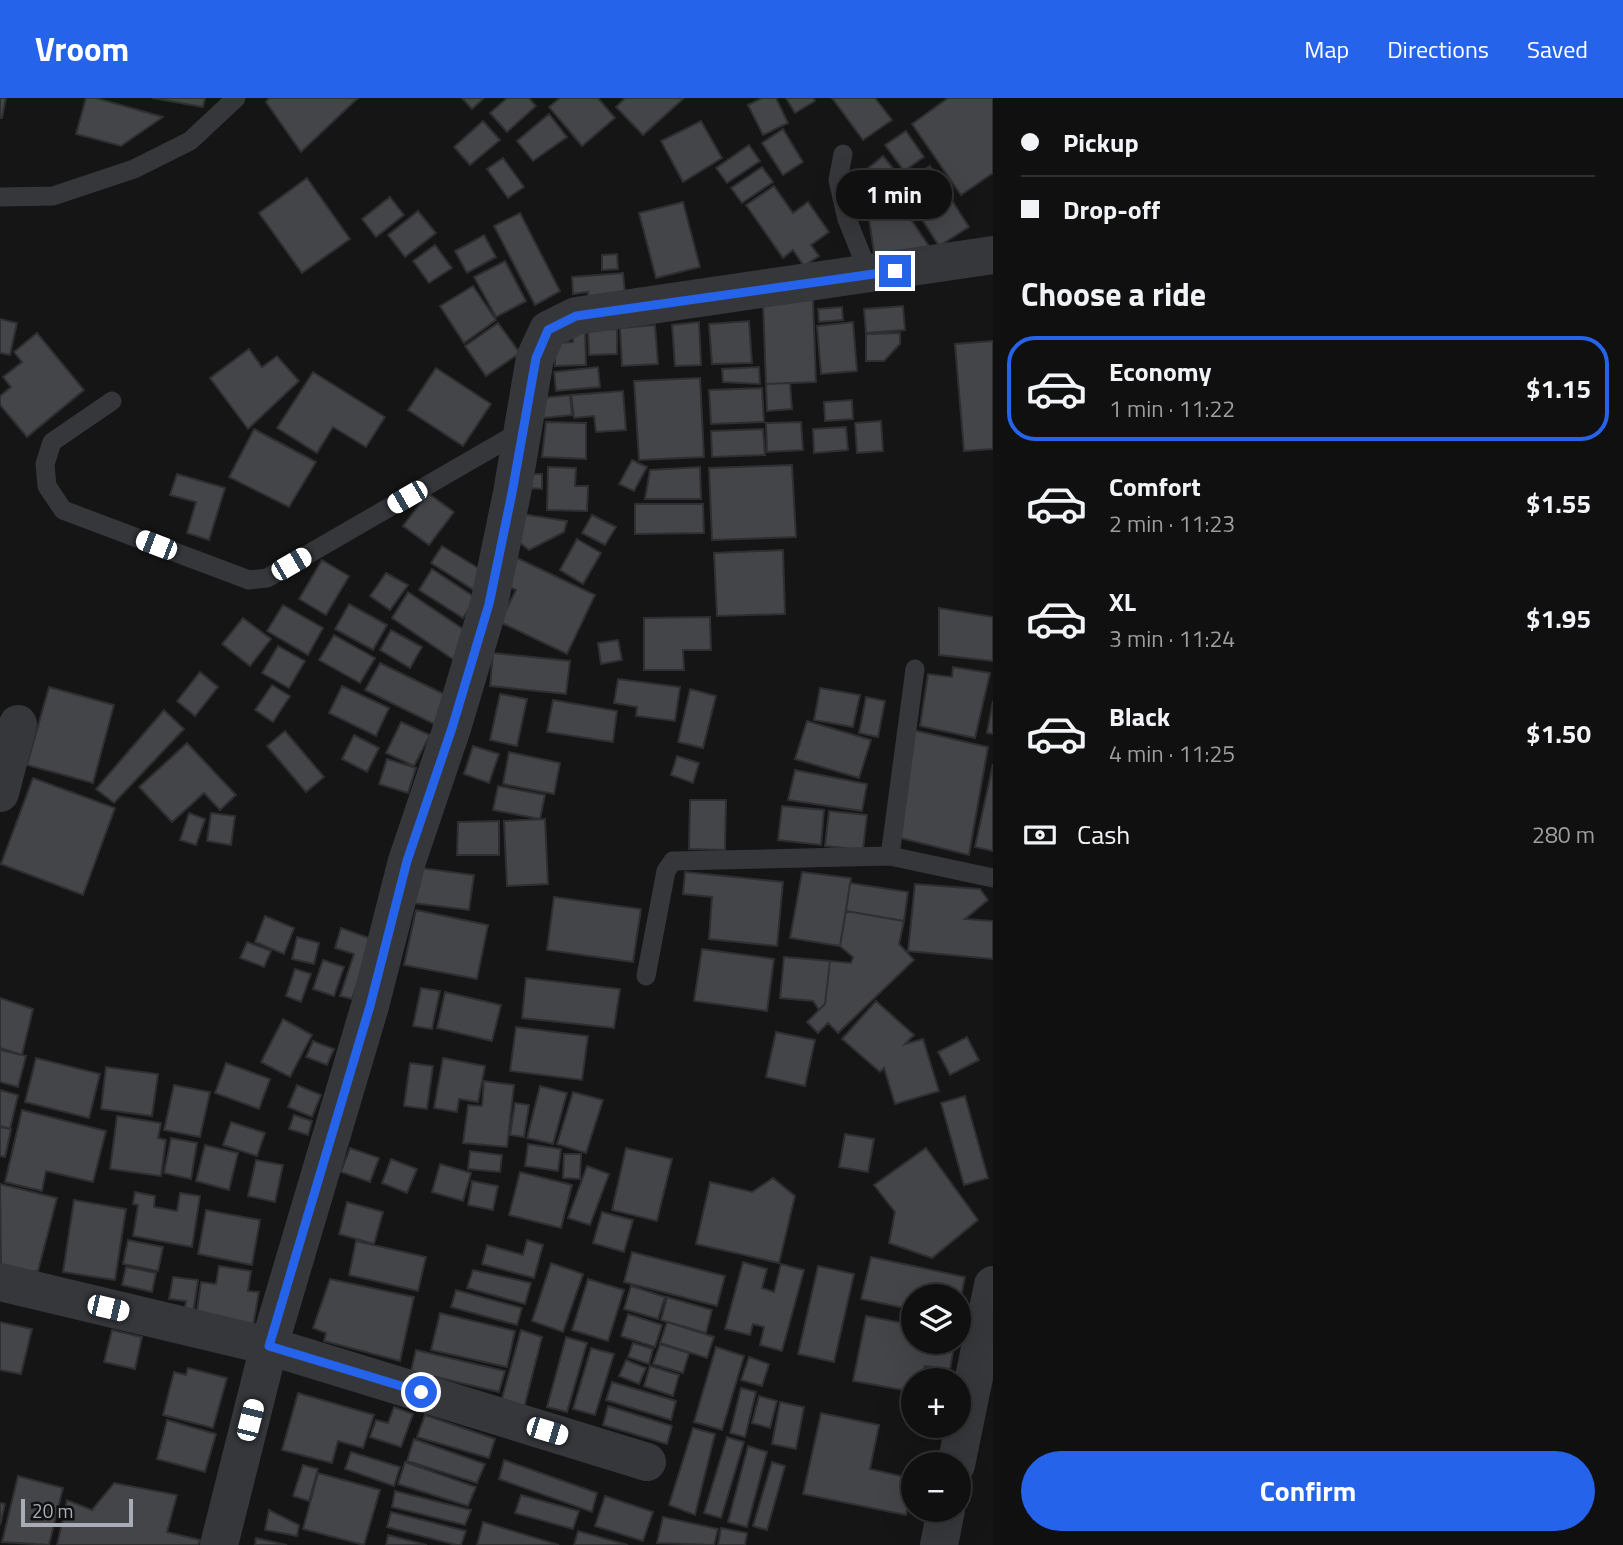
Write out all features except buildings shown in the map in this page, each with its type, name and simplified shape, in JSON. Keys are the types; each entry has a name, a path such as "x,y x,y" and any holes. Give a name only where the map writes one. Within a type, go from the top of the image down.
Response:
{"street":[{"path":"219,1545 269,1346 370,1006 407,861 452,728 489,604 536,358 548,330 576,316 993,255"},
{"path":"0,793 18,724"},
{"path":"0,1282 269,1346 647,1462"},
{"path":"959,1452 993,1285"},
{"path":"939,1545 944,1522"}],"lane":[{"path":"0,197 53,196 134,169 190,141 236,98"},
{"path":"843,154 838,180 847,219 869,274"},
{"path":"112,401 52,442 45,464 47,486 63,510 248,580 267,578 523,430"},
{"path":"890,856 915,668"},
{"path":"646,976 666,871 673,862 890,856 993,878"}],"route":[{"path":"421,1392 269,1346 370,1006 407,861 452,728 489,604 536,358 548,330 576,316 895,271"}]}
